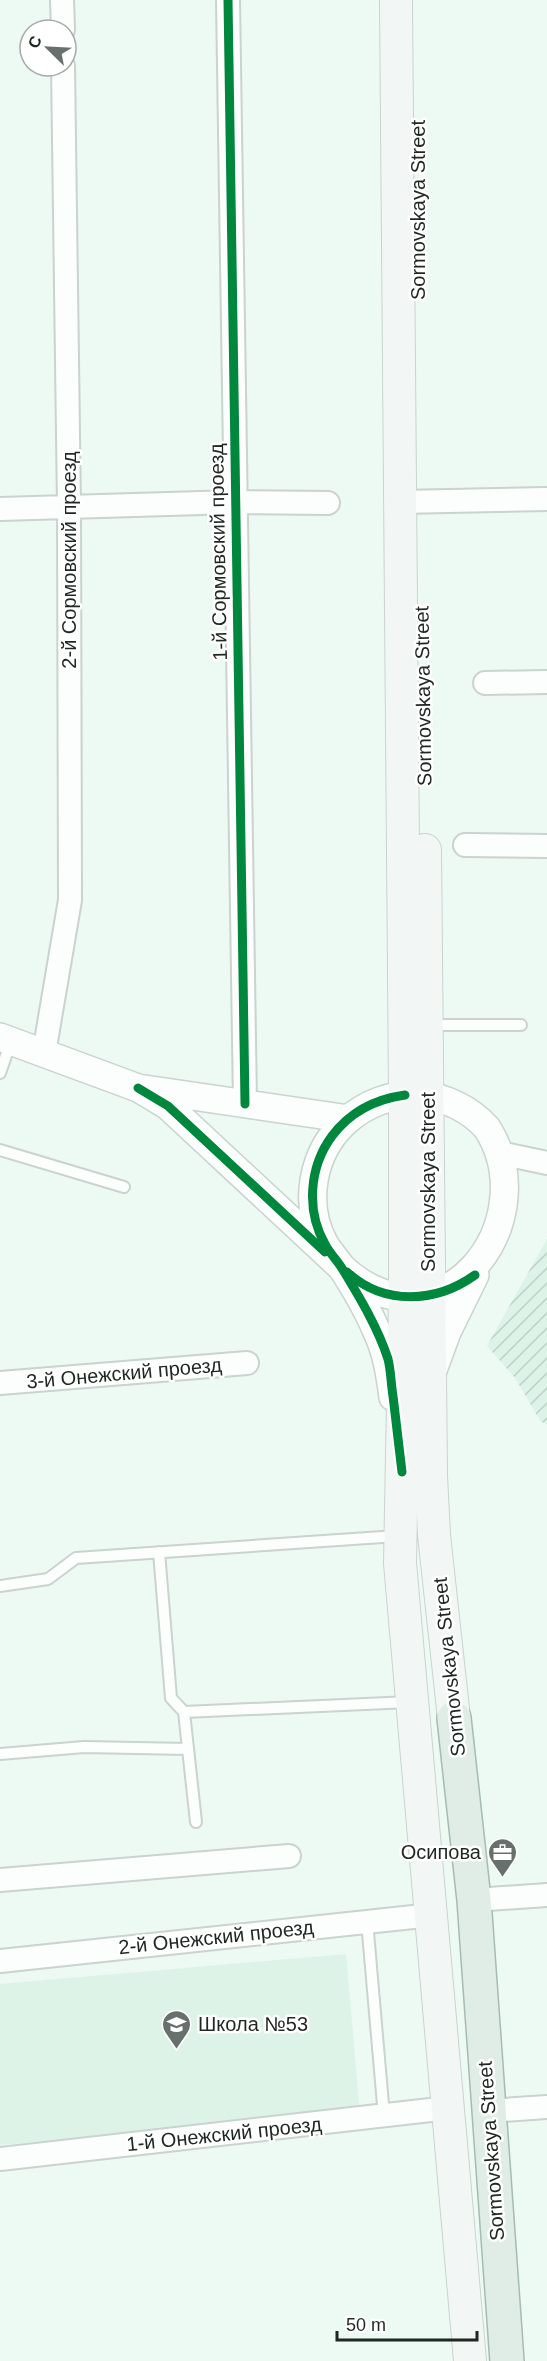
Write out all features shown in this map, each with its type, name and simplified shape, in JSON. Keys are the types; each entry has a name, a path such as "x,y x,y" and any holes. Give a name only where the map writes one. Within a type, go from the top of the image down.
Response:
{"highway":[{"name":"Sormovskaya Street","path":"454,1718 474,1900 507,2361"}],"main road":[{"name":"Sormovskaya Street","path":"396,0 428,1025 417,1096"},
{"name":"Sormovskaya Street","path":"416,0 410,501 417,1297 402,1472 400,1563 470,2361"},
{"name":"Sormovskaya Street","path":"417,1297 429,1382 434,1535 454,1718"}],"street":[{"path":"62,0 63,18"},
{"name":"1-й Сормовский проезд","path":"228,0 245,1104"},
{"name":"2-й Сормовский проезд","path":"44,1053 70,900 69,507 63,78"},
{"path":"410,501 547,499"},
{"path":"0,509 235,502 328,503"},
{"path":"485,683 547,682"},
{"path":"465,845 547,846"},
{"path":"5,1039 138,1088 168,1106 341,1267 371,1288 417,1297 458,1287 475,1275 496,1252 506,1234 512,1214 512,1183 504,1154 492,1134 477,1119 449,1102 417,1096 372,1104 349,1119 335,1132 324,1149 317,1167 313,1186 313,1206 317,1225 324,1243 341,1267 378,1332 388,1361 402,1472"},
{"path":"138,1088 349,1119"},
{"path":"504,1154 547,1163"},
{"path":"429,1382 447,1332 475,1275"},
{"name":"3-й Онежский проезд","path":"0,1383 247,1363"},
{"path":"400,1536 434,1535"},
{"path":"0,1880 289,1856"},
{"path":"474,1900 547,1895"},
{"name":"2-й Онежский проезд","path":"0,1961 432,1915"},
{"path":"488,2111 547,2107"},
{"name":"1-й Онежский проезд","path":"0,2159 448,2108"}],"lane":[{"path":"428,1025 521,1025"},
{"path":"0,1073 5,1039"},
{"path":"0,1150 124,1187"},
{"path":"0,1586 48,1579 76,1558 400,1536"},
{"path":"159,1552 171,1698 183,1712 196,1821"},
{"path":"183,1712 413,1702"},
{"path":"0,1754 84,1747 188,1749"},
{"path":"367,1921 384,2116"}],"shaded area":[{"path":"547,1239 547,1424 541,1422 515,1378 487,1346"},
{"name":"Школа №53","path":"346,1954 360,2114 0,2145 0,1984"}],"cycle path":[{"path":"228,0 245,1104"},
{"path":"138,1088 168,1106 325,1252"},
{"path":"402,1472 388,1359 368,1313 327,1248 319,1231 315,1218 313,1189 324,1148 339,1128 364,1108 405,1095"},
{"path":"347,1272 377,1291 410,1297 444,1291 475,1275"}],"place":[{"name":"Осипова","path":"502,1878"},
{"name":"Школа №53","path":"177,2050"}]}
